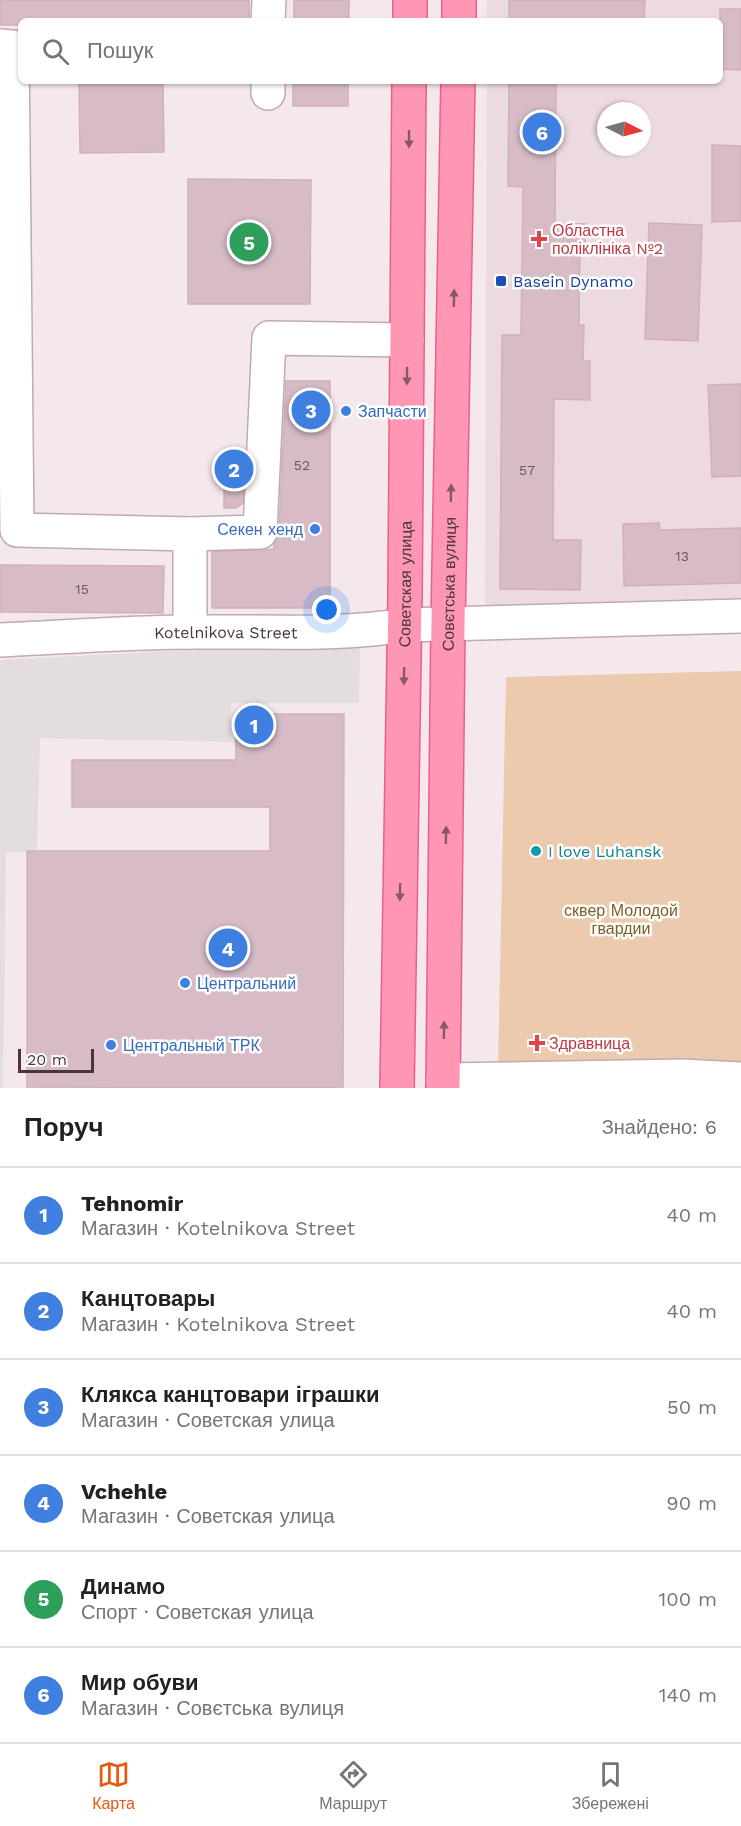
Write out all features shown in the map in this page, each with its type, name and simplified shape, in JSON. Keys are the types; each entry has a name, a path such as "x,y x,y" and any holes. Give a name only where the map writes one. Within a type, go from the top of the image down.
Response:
{"main road":[{"path":"410,0 410,18"},
{"path":"459,0 459,18"},
{"name":"Советская улица","path":"397,1088 405,625 409,84"},
{"name":"Совєтська вулиця","path":"443,1084 448,624 458,84"}],"street":[{"path":"268,0 268,18"},
{"path":"0,46 12,47 17,530 190,534 260,532 269,338 407,340"},
{"path":"190,534 190,632"},
{"name":"Kotelnikova Street","path":"0,640 190,632 334,631 405,625 741,616"},
{"path":"443,1084 682,1076 741,1079"}],"shaded area":[{"path":"487,0 741,0 741,602 485,609 487,84 723,84 723,18 487,18"},
{"path":"360,641 359,703 231,703 231,742 40,738 37,850 6,853 3,1088 0,1088 0,660"}],"green space":[{"name":"сквер Молодой гвардии","path":"741,671 741,1062 498,1070 506,677"}],"building":[{"path":"0,0 249,0 249,18 18,18 18,25 0,25"},
{"path":"294,0 349,0 349,18 294,18"},
{"path":"509,0 645,0 644,18 509,18"},
{"path":"720,9 741,9 741,70 723,69 723,18 720,18"},
{"path":"79,84 163,84 164,152 80,153"},
{"path":"293,84 348,84 348,106 293,106"},
{"path":"509,84 556,84 555,223 586,224 585,243 580,243 579,325 584,325 583,361 590,361 590,400 554,399 553,540 581,540 580,590 500,589 502,335 521,335 523,187 508,186"},
{"path":"712,145 741,146 741,221 712,222"},
{"path":"188,179 311,180 310,304 188,304"},
{"path":"649,223 702,225 698,341 645,339"},
{"path":"286,381 330,381 330,608 212,608 212,552 274,549 279,533"},
{"path":"741,384 741,476 712,477 708,385"},
{"path":"224,454 245,454 243,503 236,508 224,508"},
{"path":"659,523 660,530 741,528 741,583 624,586 623,524"},
{"path":"0,565 164,566 163,613 0,612"},
{"name":"Центральний","path":"236,714 344,714 343,1088 27,1087 27,851 270,851 270,807 72,807 72,760 236,760"}],"place":[{"name":"Мир обуви","path":"542,132"},
{"name":"Областна поліклініка №2","path":"539,239"},
{"name":"Динамо","path":"249,242"},
{"name":"Basein Dynamo","path":"501,281"},
{"name":"Клякса канцтовари іграшки","path":"311,410"},
{"name":"Запчасти","path":"346,411"},
{"name":"Канцтовары","path":"234,469"},
{"name":"Секен хенд","path":"315,529"},
{"name":"Tehnomir","path":"254,725"},
{"name":"I love Luhansk","path":"536,851"},
{"name":"Vchehle","path":"228,948"},
{"name":"Центральний","path":"185,983"},
{"name":"Здравница","path":"537,1043"},
{"name":"Центральный ТРК","path":"111,1045"}]}
